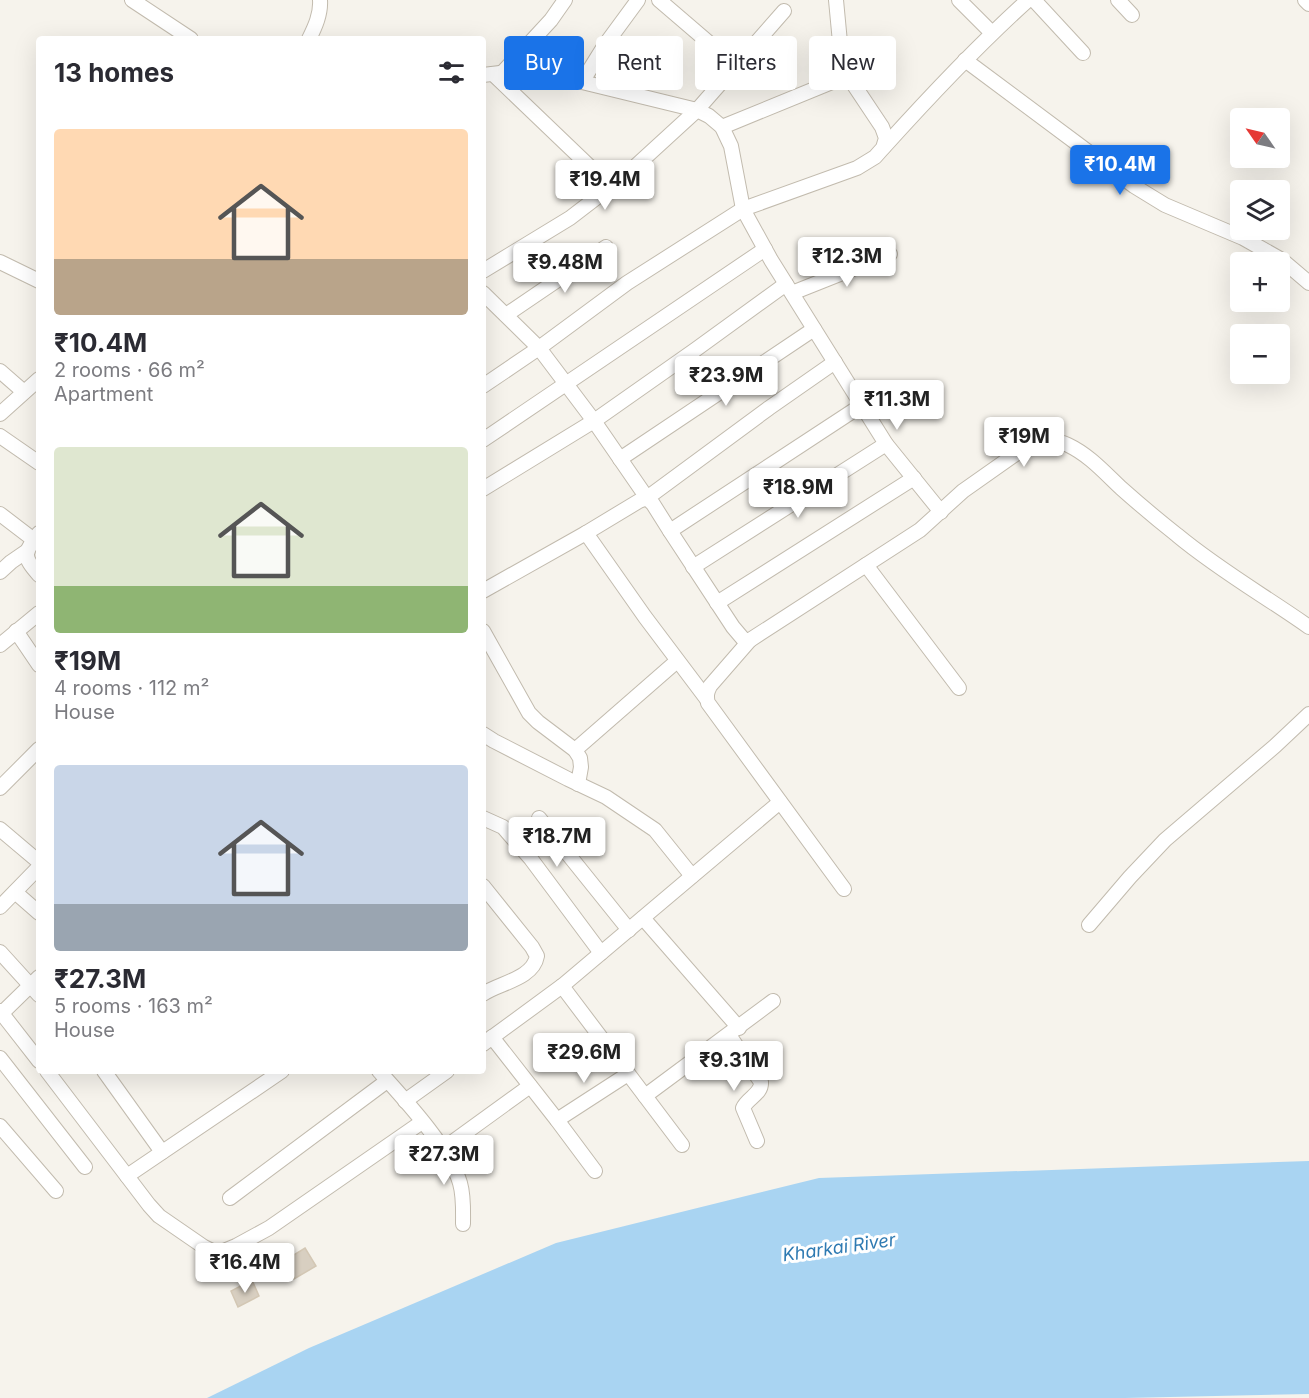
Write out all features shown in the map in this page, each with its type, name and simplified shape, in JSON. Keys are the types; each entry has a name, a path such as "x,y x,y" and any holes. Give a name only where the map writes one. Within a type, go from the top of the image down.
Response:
{"street":[{"path":"132,0 186,36"},
{"path":"310,36 321,7 320,0"},
{"path":"565,0 551,20 493,74 611,187"},
{"path":"584,79 638,0"},
{"path":"659,0 701,36"},
{"path":"836,0 839,36"},
{"path":"959,0 992,33"},
{"path":"486,384 627,283 743,209 857,168 875,157 965,60 1028,0"},
{"path":"1034,0 1083,53"},
{"path":"1118,0 1132,15"},
{"path":"1305,0 1309,4"},
{"path":"762,36 784,11"},
{"path":"965,60 1134,186 1165,206 1243,238 1282,260 1309,283"},
{"path":"584,82 697,110 722,127 730,146 743,209 765,249 886,444 941,512"},
{"path":"486,269 570,218 611,187 697,110 715,90"},
{"path":"722,127 812,90"},
{"path":"859,90 882,127 886,138 883,148"},
{"path":"506,315 606,246"},
{"path":"486,438 765,249"},
{"path":"486,487 594,421 789,288 890,254"},
{"path":"0,262 36,280"},
{"path":"486,296 539,348 566,383 653,504 733,627 744,640 750,640"},
{"path":"620,459 814,329"},
{"path":"486,589 647,498 835,362"},
{"path":"0,371 34,387 0,414"},
{"path":"669,531 862,405"},
{"path":"0,436 36,461"},
{"path":"706,698 707,691 714,680 750,640 920,530 963,491 1032,444 1042,441 1066,444 1090,458 1143,507 1210,561 1309,627"},
{"path":"693,567 886,444"},
{"path":"717,603 914,478"},
{"path":"0,514 33,541"},
{"path":"586,533 844,889"},
{"path":"0,572 33,541"},
{"path":"33,541 27,561 36,572"},
{"path":"866,565 959,688"},
{"path":"0,645 36,615"},
{"path":"16,632 36,661"},
{"path":"486,636 529,713 575,750 580,758 578,784"},
{"path":"575,750 677,661"},
{"path":"1089,925 1165,840 1309,714"},
{"path":"486,736 606,797 656,830 692,876"},
{"path":"3,779 36,752"},
{"path":"595,1171 530,1086 488,1041 562,986 780,802"},
{"path":"539,818 629,930"},
{"path":"486,820 503,827 531,860 601,953"},
{"path":"0,829 36,859"},
{"path":"0,907 36,870"},
{"path":"486,890 537,956 536,963 515,980 486,992"},
{"path":"15,892 36,910"},
{"path":"643,918 734,1031 761,1082 759,1090 743,1108 757,1141"},
{"path":"0,952 36,986 1,1014 36,1057"},
{"path":"562,986 682,1144"},
{"path":"645,1096 773,1001"},
{"path":"0,1058 85,1167"},
{"path":"49,1074 159,1216 214,1252 236,1246 269,1228 422,1122"},
{"path":"106,1074 162,1152"},
{"path":"128,1176 278,1074"},
{"path":"405,1101 443,1074"},
{"path":"557,1120 628,1074"},
{"path":"230,1198 383,1076 422,1122 453,1165 460,1182 464,1202 463,1224"},
{"path":"442,1149 530,1086"},
{"path":"0,1126 56,1191"}],"water":[{"name":"Kharkai River","path":"1309,1161 1309,1394 1125,1398 207,1398 309,1348 556,1243 819,1178"}],"building":[{"path":"305,1248 316,1266 294,1279 284,1261"},
{"path":"252,1280 259,1296 238,1307 231,1291"}]}
